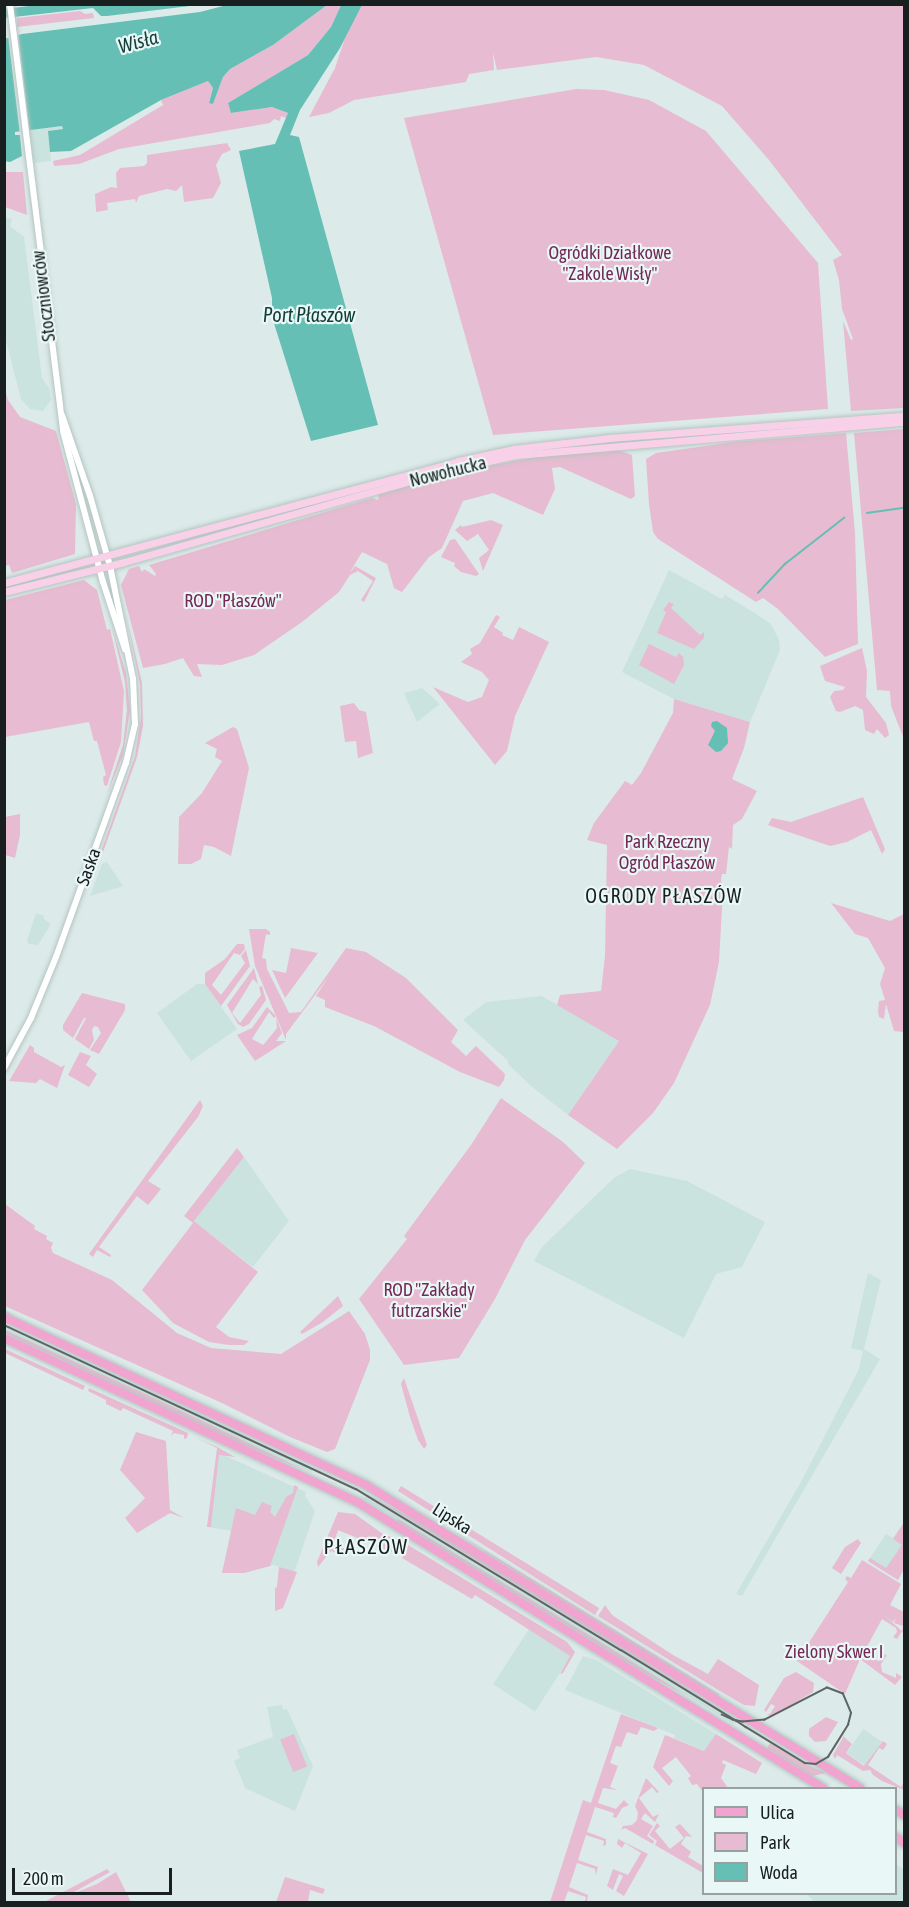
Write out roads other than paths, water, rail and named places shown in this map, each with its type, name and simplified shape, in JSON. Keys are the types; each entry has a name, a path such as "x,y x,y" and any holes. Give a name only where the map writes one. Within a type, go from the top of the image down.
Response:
{"main road":[{"name":"Nowohucka","path":"4,583 212,529 458,461 513,449 600,439 904,416"},
{"name":"Nowohucka","path":"4,592 110,566 449,470 516,455 904,422"},
{"name":"Lipska","path":"5,1318 366,1485 858,1787"},
{"name":"Lipska","path":"4,1338 359,1503 821,1787"}],"street":[{"name":"Stoczniowców","path":"10,4 49,334 63,431 99,568"},
{"name":"Stoczniowców","path":"62,415 110,566"},
{"name":"Saska","path":"4,1068 42,992 129,754 136,707 129,658 110,566"},
{"name":"Saska","path":"99,568 129,658"}],"water":[{"path":"37,5 198,5 107,16 101,16 93,8 5,18 5,9"},
{"name":"Wisła","path":"227,5 327,5 273,45 230,69 223,77 213,104 209,103 213,88 208,81 161,100 71,151 50,152 48,131 63,129 62,126 15,132 15,135 20,135 22,156 10,162 4,161 4,39 22,34 200,12"},
{"name":"Port Płaszów","path":"341,5 362,5 340,48 300,110 290,135 299,137 378,425 311,441 272,317 272,298 239,151 275,144 288,113 272,107 231,113 228,103 308,55 331,27"},
{"path":"717,721 727,728 728,743 721,751 716,752 708,745 715,731 711,726 712,722"}],"waterway":[{"path":"867,513 904,508"},
{"path":"758,593 785,564 844,518"}],"tram line":[{"path":"4,1325 356,1489 621,1650 737,1721 805,1763 816,1764 828,1757 848,1725 851,1713 843,1694 827,1688 765,1720 743,1722 737,1721 733,1720 722,1715"}],"district":[{"name":"OGRODY PŁASZÓW","path":"664,895"},
{"name":"PŁASZÓW","path":"366,1546"}],"park label":[{"name":"Ogródki Działkowe \"Zakole Wisły\"","path":"610,264"},
{"name":"ROD \"Płaszów\"","path":"233,601"},
{"name":"Park Rzeczny Ogród Płaszów","path":"667,853"},
{"name":"ROD \"Zakłady futrzarskie\"","path":"429,1301"},
{"name":"Zielony Skwer I","path":"834,1652"}]}
